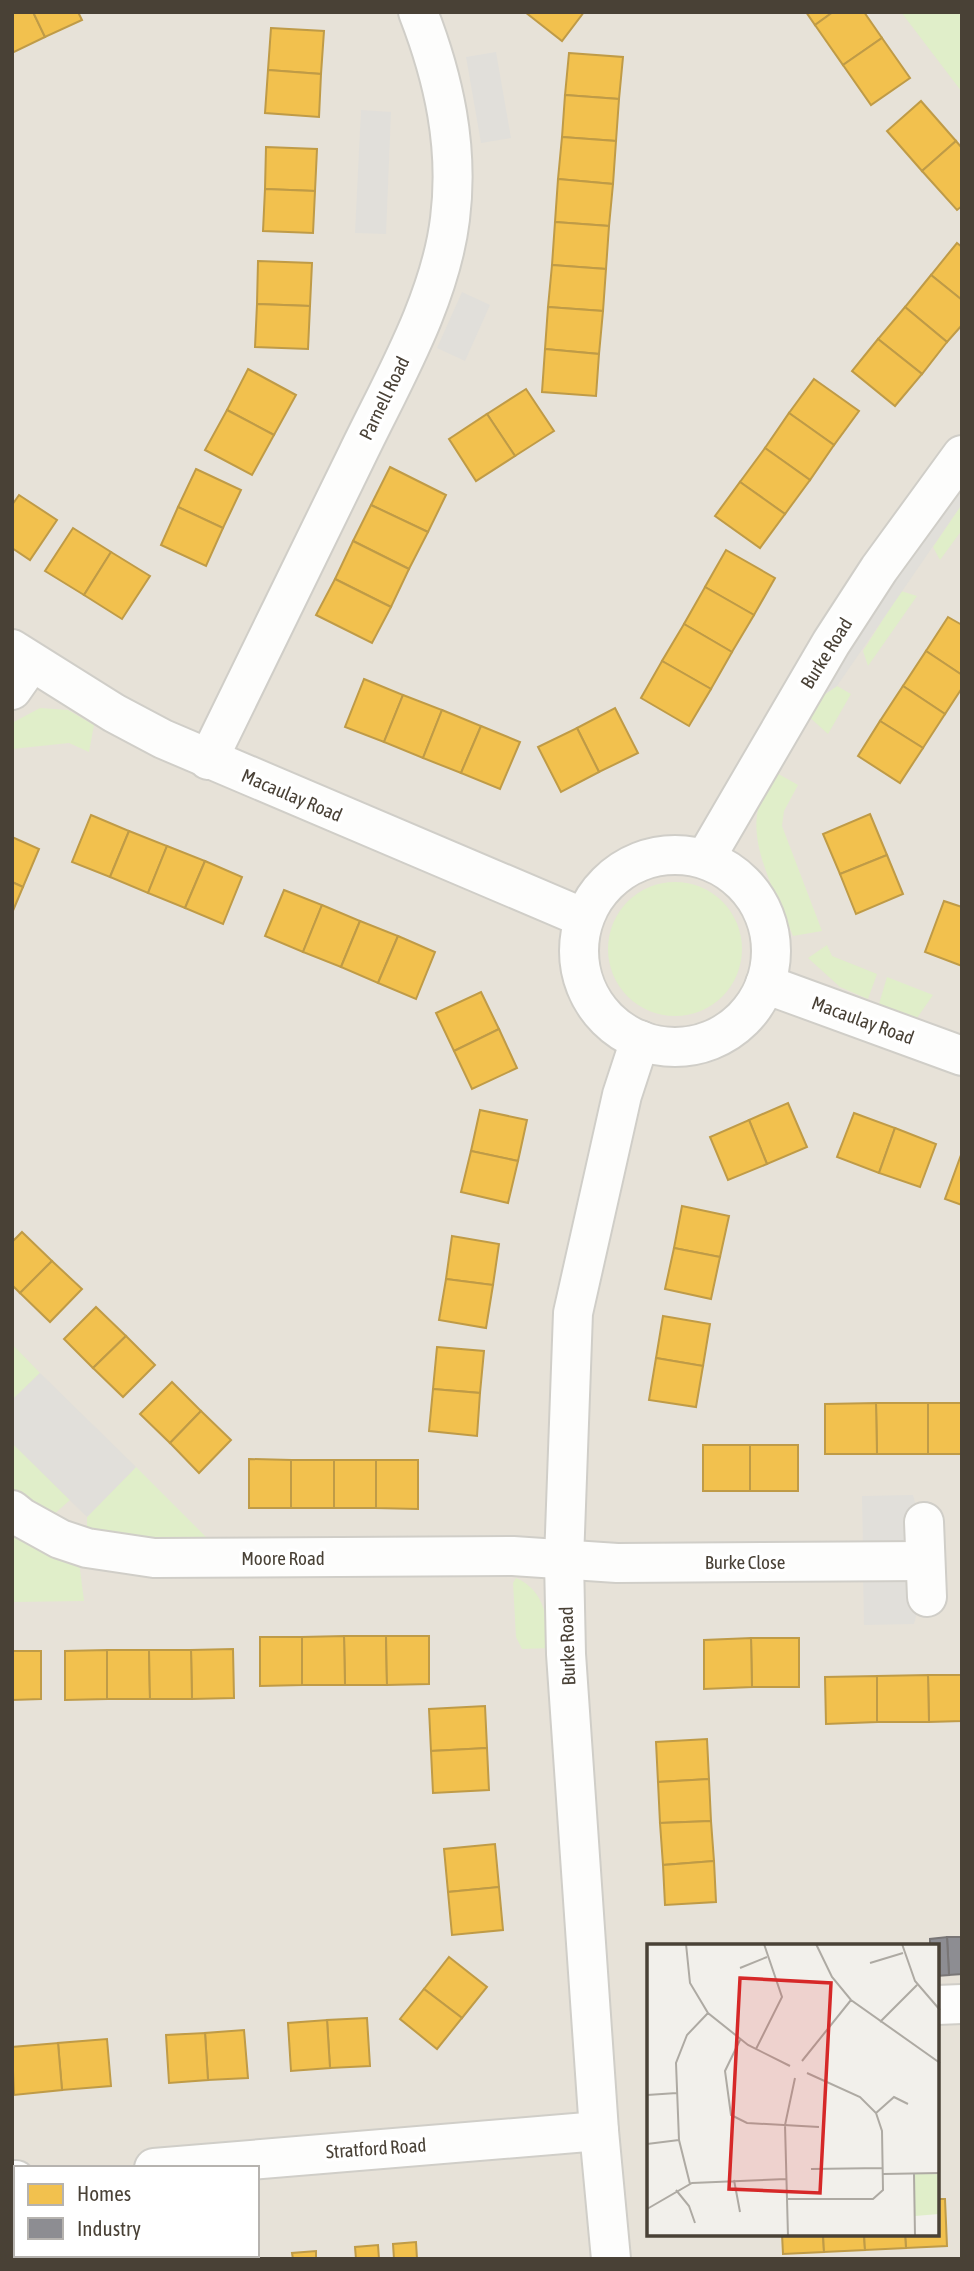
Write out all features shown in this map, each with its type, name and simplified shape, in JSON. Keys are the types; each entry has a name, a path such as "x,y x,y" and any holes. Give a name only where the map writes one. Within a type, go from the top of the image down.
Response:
{"street":[{"name":"Parnell Road","path":"208,760 398,371 428,303 442,258 450,222 452,149 442,81 418,12"},
{"name":"Burke Road","path":"705,859 831,643 879,569 962,455"},
{"name":"Macaulay Road","path":"18,667 208,760 584,918"},
{"path":"676,855 705,859 728,871 748,887 762,909 769,934 771,960 765,984 753,1007 736,1025 714,1038 690,1045 665,1046 640,1040 615,1026 595,1004 582,977 578,947 584,918 598,892 619,872 646,859 676,855"},
{"name":"Macaulay Road","path":"765,984 962,1056"},
{"name":"Burke Road","path":"611,2259 599,2131 566,1654 564,1560 573,1313 622,1095 640,1040"},
{"name":"Moore Road","path":"12,1510 60,1539 87,1548 154,1558 513,1556 564,1560"},
{"name":"Burke Close","path":"564,1560 926,1579 924,1522"},
{"path":"939,2005 962,2004"},
{"name":"Stratford Road","path":"178,2166 599,2131"}],"shaded area":[{"path":"12,12 962,12 962,2259 12,2259"},
{"path":"496,52 511,138 481,143 466,57"},
{"path":"361,110 391,112 386,234 355,233"},
{"path":"462,292 490,305 465,361 437,348"},
{"path":"962,478 962,504 837,686 812,703"},
{"path":"40,1373 136,1467 87,1517 12,1443 12,1400"},
{"path":"913,1495 919,1517 908,1538 901,1543 863,1548 862,1496"},
{"path":"863,1572 901,1576 908,1581 920,1601 914,1624 864,1625"}],"green space":[{"path":"901,12 962,12 962,92"},
{"path":"962,504 962,530 940,560 933,547"},
{"path":"901,591 917,596 868,666 863,651"},
{"path":"837,686 851,694 828,734 806,714 812,703"},
{"path":"40,708 68,710 94,725 89,752 69,743 12,749 12,723"},
{"path":"775,772 798,785 784,811 782,826 822,931 793,936 766,872 757,838 756,821 764,793"},
{"path":"675,882 701,887 723,901 737,923 742,949 737,975 723,997 701,1011 675,1016 649,1011 627,997 613,975 608,949 613,923 627,901 649,887"},
{"path":"827,945 832,956 877,974 868,999 840,987 808,958"},
{"path":"887,977 933,995 917,1018 879,1004"},
{"path":"12,1344 40,1373 12,1400"},
{"path":"12,1443 70,1500 52,1516 12,1490"},
{"path":"136,1467 214,1545 180,1545 87,1531 87,1517"},
{"path":"12,1527 79,1562 84,1601 12,1602"},
{"path":"516,1578 534,1590 539,1598 546,1617 550,1648 522,1649 516,1637 513,1583"}],"building: Homes":[{"path":"12,12 33,12 45,37 12,53"},
{"path":"33,12 78,12 82,20 45,37"},
{"path":"525,12 584,12 562,41"},
{"path":"806,12 833,12 815,25"},
{"path":"833,12 864,12 882,38 843,65 815,25"},
{"path":"271,28 324,31 321,74 268,70"},
{"path":"882,38 910,78 871,105 843,65"},
{"path":"569,53 623,57 619,99 565,95"},
{"path":"268,70 321,74 319,117 265,113"},
{"path":"565,95 619,99 616,141 562,137"},
{"path":"921,101 956,141 922,171 887,131"},
{"path":"562,137 616,141 613,184 558,179"},
{"path":"956,141 962,148 962,206 957,210 922,171"},
{"path":"266,147 317,149 315,191 265,189"},
{"path":"558,179 613,184 609,226 555,222"},
{"path":"265,189 315,191 313,233 263,231"},
{"path":"555,222 609,226 606,269 552,265"},
{"path":"957,243 962,247 962,300 931,275"},
{"path":"258,261 312,263 310,306 257,304"},
{"path":"552,265 606,269 603,311 548,307"},
{"path":"931,275 962,300 962,325 947,342 905,307"},
{"path":"257,304 310,306 308,349 255,347"},
{"path":"548,307 603,311 599,354 545,349"},
{"path":"905,307 947,342 922,374 878,339"},
{"path":"878,339 922,374 895,406 852,371"},
{"path":"545,349 599,354 596,396 542,392"},
{"path":"248,369 296,395 274,435 227,410"},
{"path":"814,379 859,411 834,445 789,413"},
{"path":"526,389 554,431 515,456 487,414"},
{"path":"227,410 274,435 252,475 205,450"},
{"path":"789,413 834,445 810,480 765,448"},
{"path":"487,414 515,456 476,481 449,439"},
{"path":"765,448 810,480 785,514 740,482"},
{"path":"390,467 446,495 428,532 371,505"},
{"path":"196,469 241,490 223,528 178,507"},
{"path":"740,482 785,514 760,548 715,516"},
{"path":"19,495 57,520 30,560 12,548 12,505"},
{"path":"371,505 428,532 409,569 353,541"},
{"path":"178,507 223,528 206,566 161,545"},
{"path":"73,528 111,552 84,595 45,571"},
{"path":"353,541 409,569 391,607 335,579"},
{"path":"726,550 775,578 754,615 705,587"},
{"path":"111,552 150,576 122,619 84,595"},
{"path":"335,579 391,607 372,643 316,615"},
{"path":"705,587 754,615 732,652 684,624"},
{"path":"948,617 962,625 962,675 926,651"},
{"path":"684,624 732,652 711,689 662,661"},
{"path":"926,651 962,675 962,688 945,714 903,686"},
{"path":"662,661 711,689 689,726 641,698"},
{"path":"364,679 403,695 384,742 345,727"},
{"path":"903,686 945,714 923,748 880,721"},
{"path":"403,695 442,710 423,758 384,742"},
{"path":"615,708 638,753 599,772 577,728"},
{"path":"442,710 481,726 461,773 423,758"},
{"path":"880,721 923,748 900,783 858,756"},
{"path":"481,726 520,742 500,789 461,773"},
{"path":"577,728 599,772 561,792 538,747"},
{"path":"870,814 887,855 840,874 823,834"},
{"path":"91,815 129,831 110,877 72,862"},
{"path":"129,831 167,846 148,893 110,877"},
{"path":"12,837 39,849 23,887 12,882"},
{"path":"167,846 205,861 185,908 148,893"},
{"path":"887,855 903,894 856,914 840,874"},
{"path":"205,861 242,877 223,924 185,908"},
{"path":"12,882 23,887 12,913"},
{"path":"284,890 322,905 303,952 265,936"},
{"path":"944,901 962,907 962,966 925,952"},
{"path":"322,905 360,921 341,967 303,952"},
{"path":"360,921 398,936 378,983 341,967"},
{"path":"398,936 435,952 416,999 378,983"},
{"path":"481,992 499,1029 454,1051 436,1013"},
{"path":"499,1029 517,1068 472,1089 454,1051"},
{"path":"788,1103 807,1147 767,1164 749,1120"},
{"path":"480,1110 527,1120 518,1161 471,1151"},
{"path":"854,1113 895,1128 879,1173 837,1157"},
{"path":"749,1120 767,1164 728,1180 710,1137"},
{"path":"895,1128 936,1144 920,1187 879,1173"},
{"path":"471,1151 518,1161 508,1203 461,1192"},
{"path":"962,1155 962,1205 945,1199"},
{"path":"682,1206 729,1216 720,1257 674,1248"},
{"path":"22,1232 52,1261 20,1293 12,1285 12,1242"},
{"path":"452,1236 499,1244 493,1285 446,1279"},
{"path":"674,1248 720,1257 711,1299 665,1289"},
{"path":"52,1261 82,1289 50,1322 20,1293"},
{"path":"446,1279 493,1285 486,1328 439,1320"},
{"path":"96,1307 126,1336 93,1368 64,1339"},
{"path":"663,1316 710,1324 703,1366 656,1358"},
{"path":"126,1336 155,1365 123,1397 93,1368"},
{"path":"437,1347 484,1351 480,1393 433,1389"},
{"path":"656,1358 703,1366 696,1407 649,1400"},
{"path":"172,1382 201,1411 170,1443 140,1414"},
{"path":"433,1389 480,1393 477,1436 429,1431"},
{"path":"876,1403 928,1403 928,1454 877,1454"},
{"path":"876,1403 877,1454 825,1454 825,1404"},
{"path":"928,1403 962,1403 962,1454 928,1454"},
{"path":"201,1411 231,1440 199,1473 170,1443"},
{"path":"703,1445 750,1445 750,1491 703,1491"},
{"path":"750,1445 798,1445 798,1491 750,1491"},
{"path":"249,1459 291,1460 291,1508 249,1508"},
{"path":"291,1460 334,1460 334,1508 291,1508"},
{"path":"334,1460 376,1460 376,1508 334,1508"},
{"path":"376,1460 418,1460 418,1509 376,1508"},
{"path":"344,1636 386,1636 387,1685 345,1685"},
{"path":"344,1636 345,1685 302,1685 302,1637"},
{"path":"386,1636 429,1636 429,1684 387,1685"},
{"path":"260,1637 302,1637 302,1685 260,1686"},
{"path":"751,1638 799,1638 799,1687 752,1687"},
{"path":"751,1638 752,1687 704,1689 704,1640"},
{"path":"233,1649 234,1698 192,1699 191,1650"},
{"path":"107,1650 149,1650 150,1699 107,1699"},
{"path":"107,1650 107,1699 65,1700 65,1651"},
{"path":"149,1650 191,1650 192,1699 150,1699"},
{"path":"12,1651 41,1651 41,1699 12,1700"},
{"path":"928,1675 962,1675 962,1721 929,1722"},
{"path":"928,1675 929,1722 877,1722 877,1676"},
{"path":"877,1676 877,1722 826,1724 825,1677"},
{"path":"485,1706 487,1748 431,1751 429,1709"},
{"path":"707,1739 709,1779 658,1782 656,1742"},
{"path":"487,1748 489,1790 433,1793 431,1751"},
{"path":"709,1779 711,1821 660,1823 658,1782"},
{"path":"711,1821 714,1861 663,1865 660,1823"},
{"path":"495,1844 499,1887 448,1892 444,1849"},
{"path":"714,1861 716,1902 665,1905 663,1865"},
{"path":"499,1887 503,1930 452,1935 448,1892"},
{"path":"449,1957 487,1987 462,2018 424,1989"},
{"path":"424,1989 462,2018 437,2049 400,2019"},
{"path":"367,2018 370,2066 330,2068 327,2020"},
{"path":"327,2020 330,2068 291,2071 288,2023"},
{"path":"244,2030 248,2078 208,2080 205,2033"},
{"path":"205,2033 208,2080 169,2083 166,2035"},
{"path":"107,2039 111,2086 62,2090 58,2043"},
{"path":"58,2043 62,2090 14,2095 12,2047"},
{"path":"939,2199 945,2199 947,2246 906,2248 905,2236 939,2236"},
{"path":"782,2236 823,2236 824,2252 783,2254"},
{"path":"823,2236 864,2236 865,2250 824,2252"},
{"path":"864,2236 905,2236 906,2248 865,2250"},
{"path":"416,2242 417,2259 394,2259 393,2244"},
{"path":"378,2245 379,2259 356,2259 355,2247"},
{"path":"316,2251 316,2259 293,2259 292,2253"}],"building: Industry":[{"path":"947,1937 962,1937 962,1974 949,1975"},
{"path":"947,1937 949,1975 939,1976 939,1944 930,1944 930,1939"}]}
